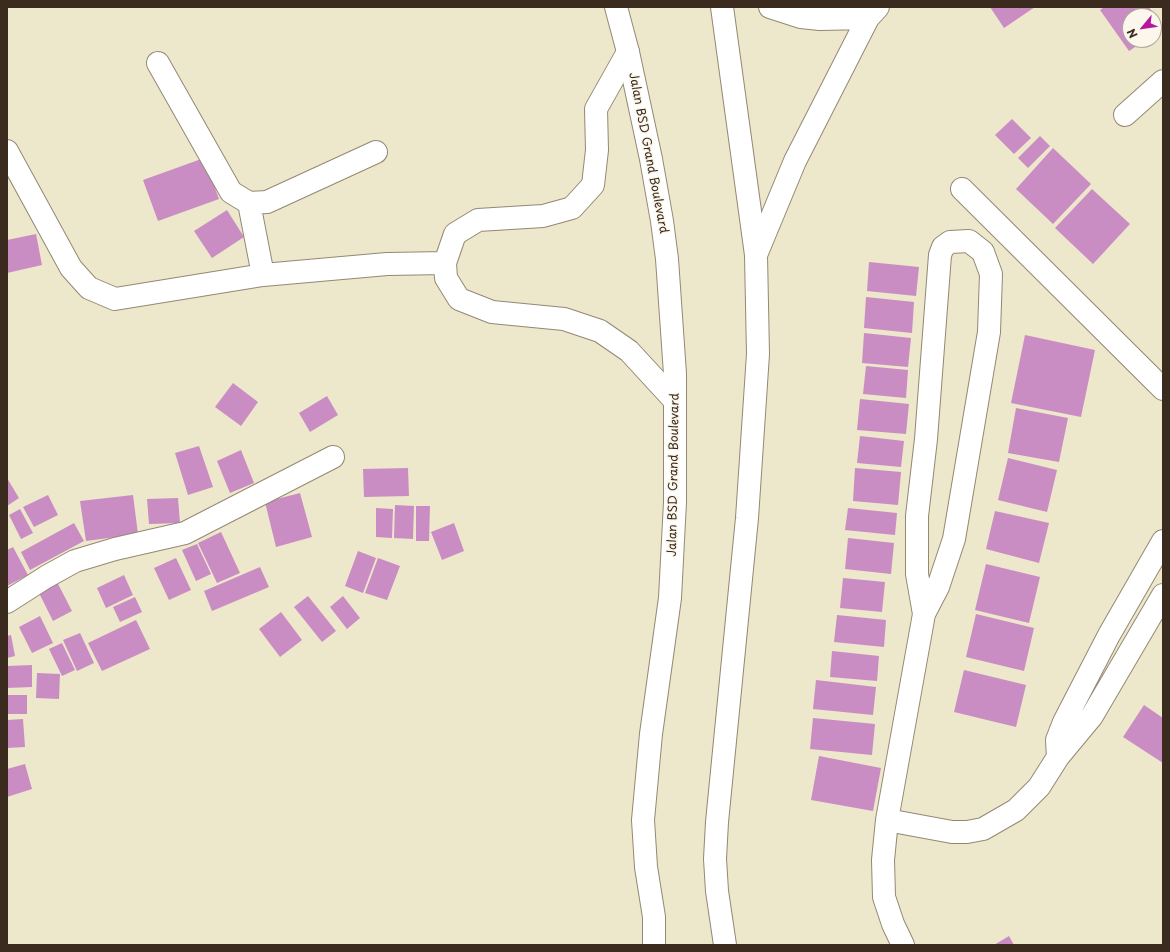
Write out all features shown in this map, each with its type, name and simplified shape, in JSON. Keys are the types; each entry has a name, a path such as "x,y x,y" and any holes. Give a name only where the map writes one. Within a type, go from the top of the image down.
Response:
{"street":[{"name":"Jalan BSD Grand Boulevard","path":"616,7 628,52 651,159 662,222 675,374 675,502 670,598 651,734 643,820 646,868 654,917 654,945"},
{"path":"722,7 756,255 758,354 748,503 717,822 715,859 717,891 725,945"},
{"path":"770,7 802,17 820,19 873,12"},
{"path":"756,255 795,161 873,12"},
{"path":"628,52 596,109 597,150 593,186 572,208 543,216 478,220 455,234 445,263 446,278 459,299 492,312 564,319 600,331 629,351 675,401"},
{"path":"158,63 231,192 249,203 267,202 376,152"},
{"path":"1125,115 1163,81"},
{"path":"7,151 71,268 89,288 115,299 263,275 387,264 445,263"},
{"path":"962,189 1163,389"},
{"path":"249,203 263,275"},
{"path":"903,945 893,924 884,897 883,860 887,820 924,614 938,588 954,540 989,332 991,274 983,252 969,241 950,242 943,247 940,255 926,439 917,516 917,574 924,614"},
{"path":"7,602 46,577 75,562 115,549 185,533 333,458"},
{"path":"1058,758 1057,740 1064,722 1109,635 1163,541"},
{"path":"1140,581 1163,592"},
{"path":"887,820 952,832 983,829 1007,816 1024,804 1039,787 1058,758 1092,716 1163,595"},
{"path":"654,917 659,945"}],"building":[{"path":"990,7 1035,7 1004,28"},
{"path":"1104,7 1150,8 1122,8 1122,41 1100,10"},
{"path":"1127,48 1134,48 1129,51"},
{"path":"1012,119 1031,138 1014,154 995,135"},
{"path":"1040,136 1050,146 1028,168 1018,158"},
{"path":"1053,148 1091,184 1053,224 1016,189"},
{"path":"204,158 219,199 158,221 143,180"},
{"path":"1092,189 1130,224 1093,264 1055,228"},
{"path":"227,210 244,237 212,258 194,231"},
{"path":"36,234 42,265 7,273 7,240"},
{"path":"869,262 919,267 916,296 867,291"},
{"path":"866,297 914,302 912,333 864,328"},
{"path":"864,333 911,338 908,367 862,363"},
{"path":"1025,335 1095,350 1081,417 1011,403"},
{"path":"866,366 908,370 906,398 863,394"},
{"path":"233,383 258,402 241,426 215,407"},
{"path":"327,396 338,415 310,432 299,413"},
{"path":"860,399 909,404 906,434 857,430"},
{"path":"1016,408 1068,418 1059,462 1008,453"},
{"path":"860,436 904,441 901,467 857,463"},
{"path":"199,446 213,487 188,495 175,453"},
{"path":"241,450 254,483 230,493 217,461"},
{"path":"1008,458 1057,470 1047,512 998,500"},
{"path":"408,468 409,496 364,497 363,469"},
{"path":"855,468 901,472 898,505 853,501"},
{"path":"7,478 19,498 7,506"},
{"path":"300,493 312,537 276,547 265,502"},
{"path":"48,495 58,515 34,527 23,507"},
{"path":"133,495 138,534 86,541 80,501"},
{"path":"178,498 180,523 149,524 147,499"},
{"path":"395,505 414,506 413,539 394,538"},
{"path":"416,506 430,506 429,541 416,541"},
{"path":"376,508 393,509 392,538 376,537"},
{"path":"848,508 897,513 895,535 845,530"},
{"path":"20,509 33,533 21,539 9,515"},
{"path":"995,511 1049,523 1039,563 986,549"},
{"path":"74,523 84,541 30,570 21,552"},
{"path":"454,523 464,551 442,560 431,532"},
{"path":"221,532 240,573 217,583 198,543"},
{"path":"848,538 894,543 891,574 845,569"},
{"path":"197,544 211,574 196,581 182,550"},
{"path":"13,547 28,575 7,586 7,550"},
{"path":"358,551 376,558 363,593 345,586"},
{"path":"176,558 191,590 169,600 154,568"},
{"path":"378,558 400,566 387,600 365,593"},
{"path":"986,564 1040,577 1029,623 975,610"},
{"path":"260,567 269,587 212,611 204,591"},
{"path":"124,575 133,595 106,608 97,588"},
{"path":"843,578 885,582 882,612 840,608"},
{"path":"56,580 72,611 53,621 37,589"},
{"path":"308,596 336,631 322,642 294,607"},
{"path":"343,596 360,618 347,629 330,607"},
{"path":"135,597 142,612 120,622 113,607"},
{"path":"281,612 302,640 280,657 259,629"},
{"path":"976,614 1034,628 1024,671 966,657"},
{"path":"837,615 886,620 884,647 834,642"},
{"path":"40,616 53,643 32,653 19,627"},
{"path":"136,620 150,649 102,671 88,643"},
{"path":"80,633 94,663 77,671 63,640"},
{"path":"11,635 15,656 7,658 7,636"},
{"path":"62,643 75,670 62,676 49,649"},
{"path":"832,651 879,656 877,681 830,677"},
{"path":"32,665 32,687 7,688 7,666"},
{"path":"964,670 1026,685 1016,727 954,712"},
{"path":"37,673 60,674 59,699 36,698"},
{"path":"816,680 876,687 873,715 813,709"},
{"path":"7,695 27,695 27,714 7,714"},
{"path":"1144,705 1163,718 1163,763 1123,737"},
{"path":"813,718 875,724 872,755 810,749"},
{"path":"23,719 25,747 7,748 7,720"},
{"path":"819,756 881,768 873,811 811,800"},
{"path":"25,764 32,789 7,797 7,769"},
{"path":"1009,936 1014,945 994,945"}]}
